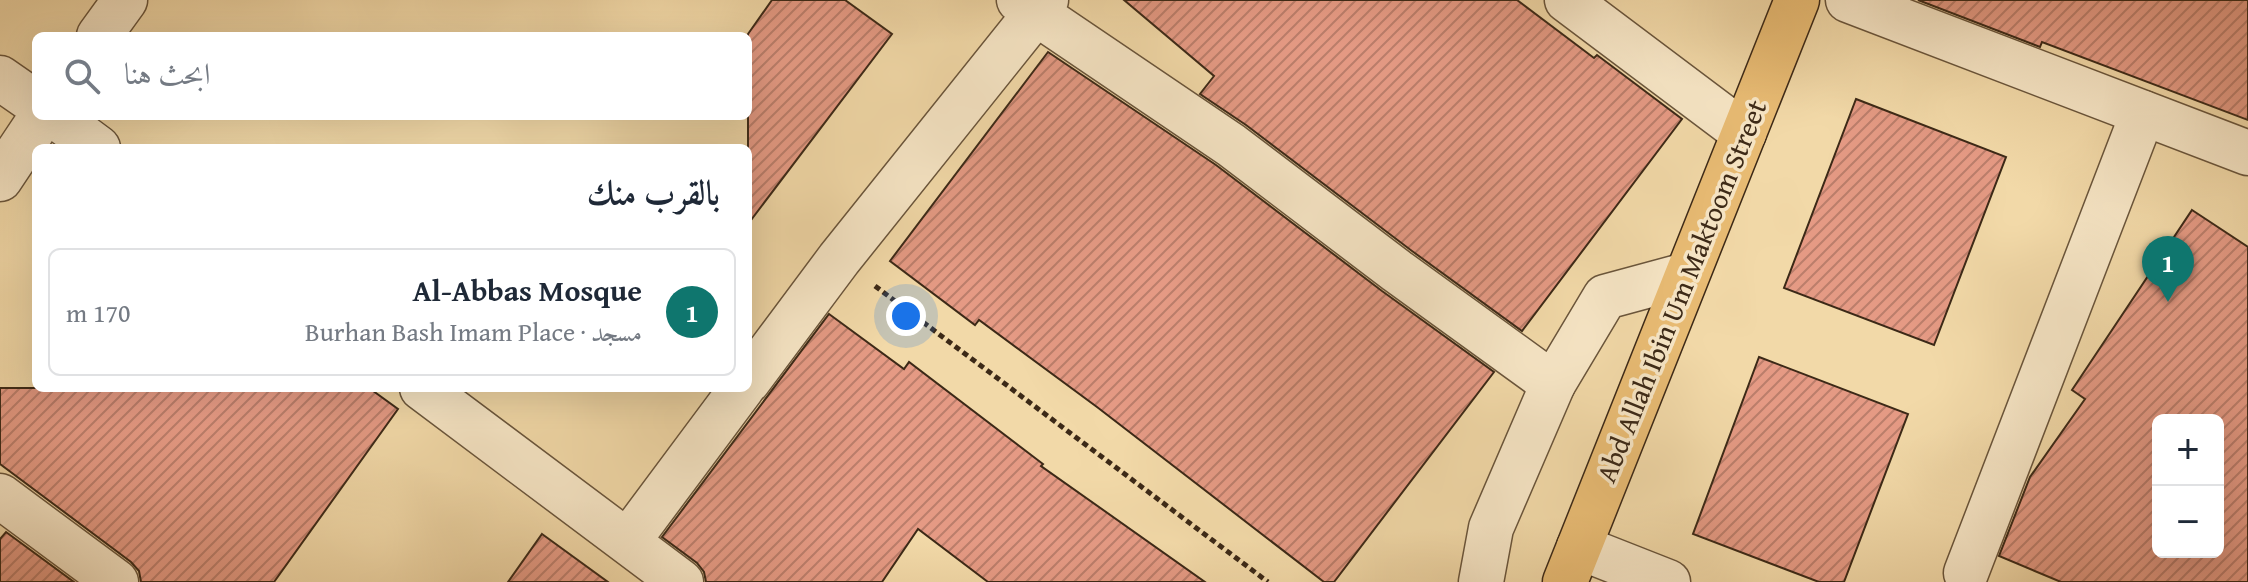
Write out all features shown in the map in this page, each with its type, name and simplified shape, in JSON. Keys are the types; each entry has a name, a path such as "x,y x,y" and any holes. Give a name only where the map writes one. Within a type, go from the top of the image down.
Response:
{"main road":[{"name":"Abd Allah Ibin Um Maktoom Street","path":"1572,564 1797,0"}],"street":[{"path":"102,32 125,0"},
{"path":"1567,0 1744,133"},
{"path":"1848,0 2248,153"},
{"path":"752,376 1034,4 1231,145 1553,384"},
{"path":"0,78 32,100"},
{"path":"1966,573 2143,113"},
{"path":"0,179 39,120"},
{"path":"60,120 93,144"},
{"path":"1481,582 1491,528 1553,384 1605,297 1686,275"},
{"path":"427,392 681,582"},
{"path":"628,541 739,392"},
{"path":"0,496 116,582"},
{"path":"1572,564 1668,582"}],"path":[{"path":"839,259 1268,582"}],"building":[{"path":"772,0 845,0 892,34 752,219 752,144 748,144 748,120 752,120 752,32 749,32"},
{"path":"1124,0 1517,0 1682,119 1522,331 1200,94 1214,76"},
{"path":"1918,0 2248,0 2248,120 2042,42 2040,47"},
{"path":"1048,52 1216,165 1494,372 1334,582 1324,582 1097,407 979,320 975,325 890,261"},
{"path":"1856,99 2006,157 1934,345 1784,288"},
{"path":"2192,210 2248,247 2248,582 2061,582 1999,556 2030,477 2085,399 2072,390"},
{"path":"829,314 904,369 909,362 1043,464 1041,466 1205,582 988,582 918,529 882,582 706,582 704,572 697,563 662,537"},
{"path":"1759,357 1908,414 1844,582 1819,582 1693,534"},
{"path":"0,388 32,388 32,392 375,392 398,409 274,582 141,582 139,571 131,562 0,464"},
{"path":"6,532 74,582 0,582 0,539"},
{"path":"542,534 608,582 508,582"}],"place":[{"name":"Al-Abbas Mosque","path":"2168,302"}]}
